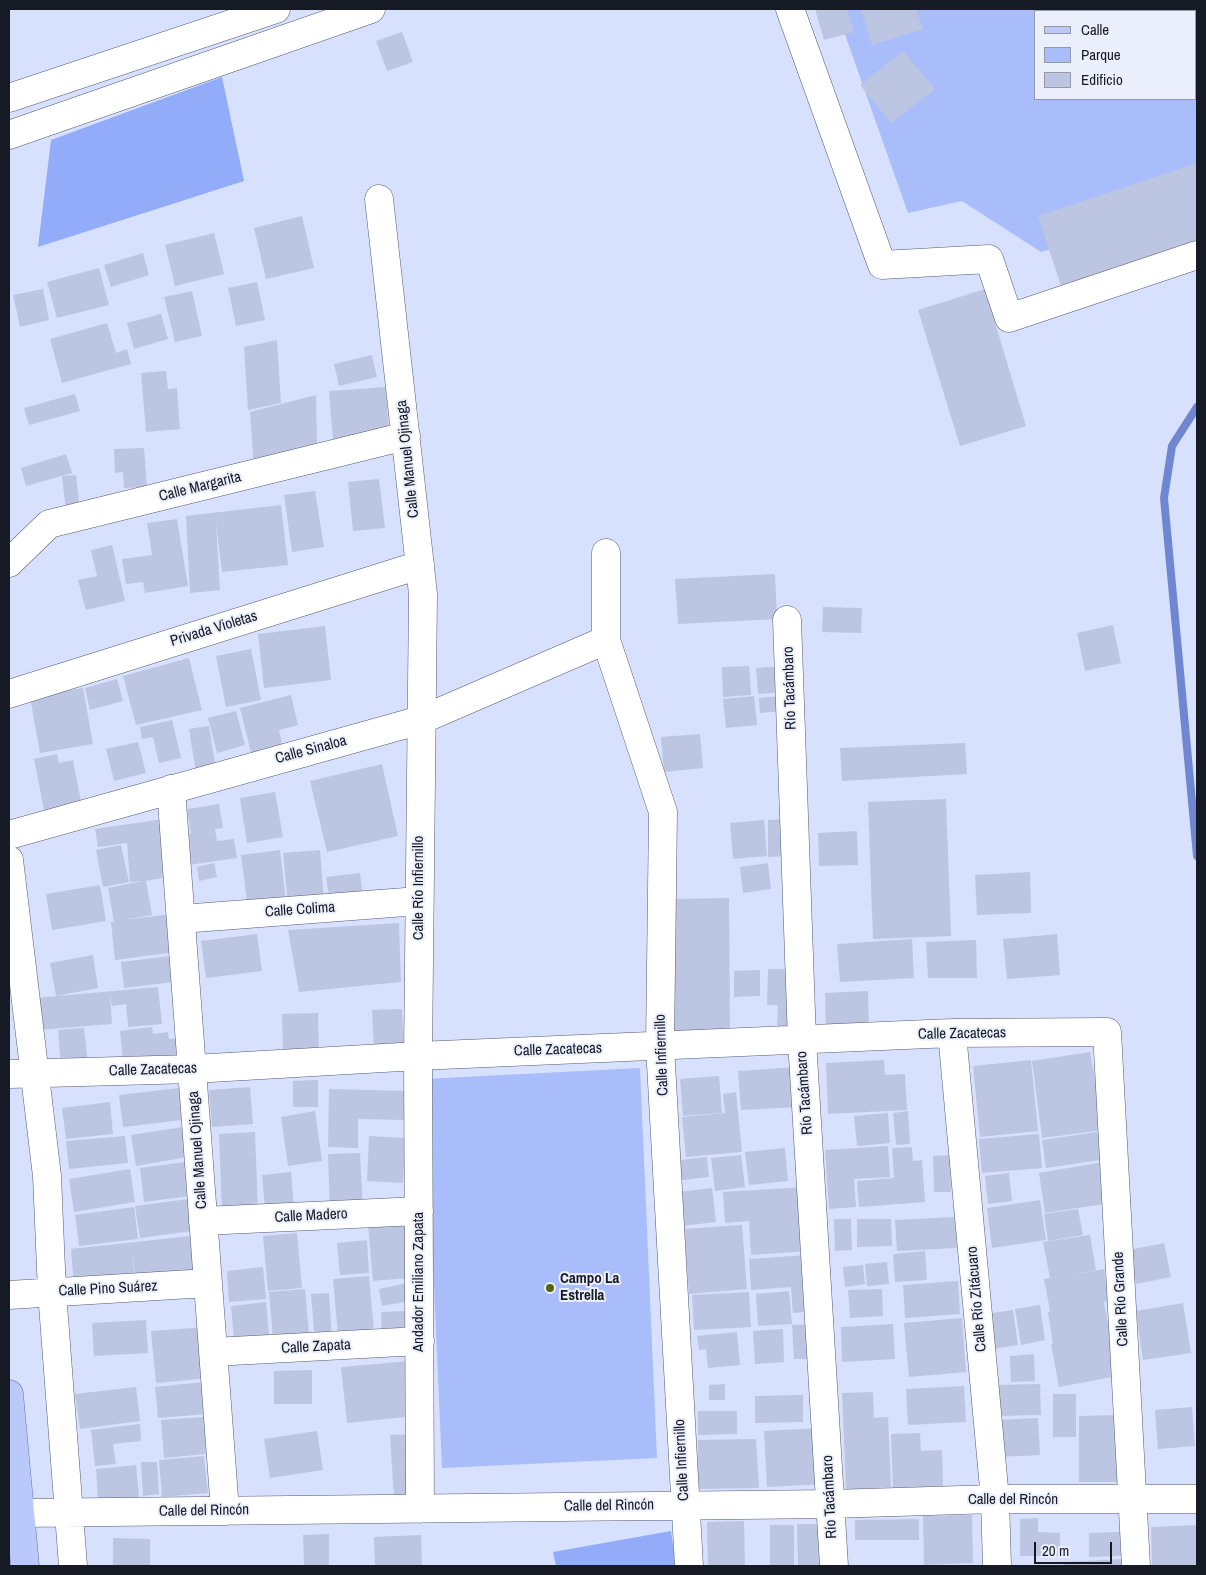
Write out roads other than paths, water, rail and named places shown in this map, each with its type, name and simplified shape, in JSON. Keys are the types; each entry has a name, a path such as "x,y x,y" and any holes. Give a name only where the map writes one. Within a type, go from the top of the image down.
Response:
{"main road":[{"path":"9,1394 25,1566"}],"street":[{"path":"9,98 276,9"},
{"path":"9,135 371,9"},
{"path":"790,9 882,265 989,260 1009,318 1197,255"},
{"name":"Calle Manuel Ojinaga","path":"379,199 423,594 420,720"},
{"name":"Calle Margarita","path":"9,563 49,524 406,436"},
{"name":"Calle Infiernillo","path":"606,553 606,640 663,812 660,1046 684,1506 689,1566"},
{"name":"Privada Violetas","path":"9,694 420,565"},
{"name":"Río Tacámbaro","path":"787,620 802,1040 834,1566"},
{"name":"Calle Sinaloa","path":"9,835 171,788 420,720 606,640"},
{"name":"Calle Río Infiernillo","path":"418,1056 420,720"},
{"name":"Calle Manuel Ojinaga","path":"171,788 225,1511"},
{"path":"9,860 47,1176 52,1292 67,1512 73,1566"},
{"name":"Calle Colima","path":"181,918 419,902"},
{"name":"Calle Zacatecas","path":"9,1074 193,1069 418,1056 952,1033 1107,1032"},
{"name":"Calle Río Grande","path":"1107,1032 1136,1566"},
{"name":"Calle Río Zitácuaro","path":"952,1033 995,1499 997,1566"},
{"name":"Andador Emiliano Zapata","path":"418,1056 420,1509"},
{"name":"Calle Madero","path":"203,1221 419,1211"},
{"name":"Calle Pino Suárez","path":"9,1294 208,1283"},
{"name":"Calle Zapata","path":"213,1352 420,1341"},
{"name":"Calle del Rincón","path":"20,1513 831,1504 995,1499 1197,1500"}],"waterway":[{"path":"1197,407 1172,446 1164,498 1197,856"}],"place":[{"name":"Campo La Estrella","path":"550,1288"}]}
